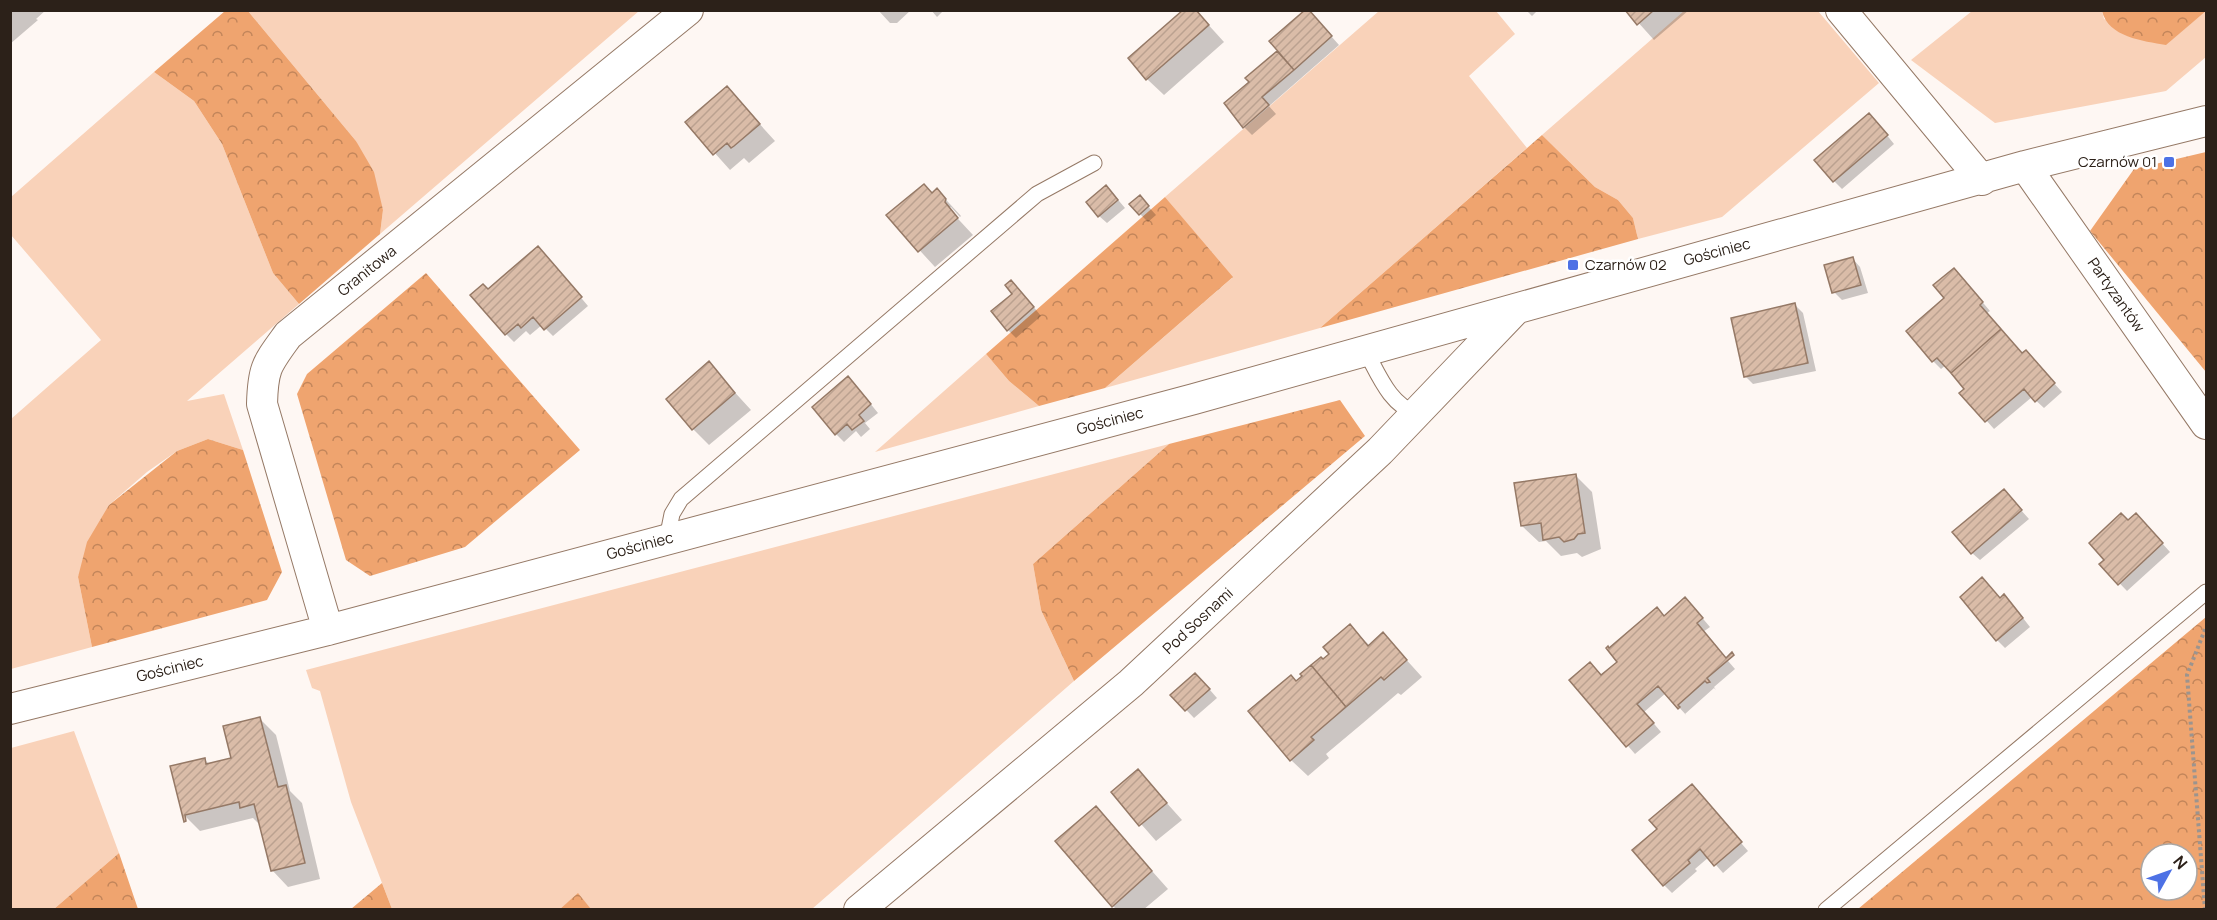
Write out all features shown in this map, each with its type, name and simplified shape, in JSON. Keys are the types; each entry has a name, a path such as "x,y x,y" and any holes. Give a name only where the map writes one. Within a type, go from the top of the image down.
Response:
{"street":[{"name":"Granitowa","path":"328,630 262,404 262,378 268,363 288,335 688,10"},
{"path":"1841,10 1982,180"},
{"name":"Gościniec","path":"10,709 328,630 1194,399 1982,180 2025,166 2206,121"},
{"name":"Partyzantów","path":"2025,166 2206,424"},
{"name":"Pod Sosnami","path":"859,909 1131,683 1372,459 1516,309"}],"lane":[{"path":"667,539 672,514 681,499 1037,194 1094,163"},
{"path":"1365,350 1390,396 1406,410 1417,414"},
{"path":"1826,909 2206,592"}],"path":[{"path":"2205,909 2187,675 2206,626"}],"shaded area":[{"path":"248,11 639,11 380,234 383,210 356,141"},
{"path":"1379,11 1496,11 1515,34 1469,76 1527,148 1320,328 1105,388 1232,278 1165,197"},
{"path":"1684,11 1818,11 1879,83 1722,217 1638,239 1633,218 1618,200 1595,187 1542,135"},
{"path":"1972,11 2102,11 2104,19 2166,44 2206,11 2206,57 2166,91 1995,123 1911,60"},
{"path":"154,72 194,101 222,144 273,273 299,304 187,401 224,394 243,450 208,439 177,451 147,472 109,505 78,577 92,647 11,669 11,419 101,340 11,235 11,197"},
{"path":"986,354 1009,381 1039,406 875,452"},
{"path":"1169,444 1033,564 1041,610 1074,681 812,909 591,909 578,894 560,909 392,909 351,802 320,691 312,688 306,670"},
{"path":"74,731 119,853 54,909 11,910 11,748"}],"green space":[{"path":"2102,10 2206,11 2166,45 2137,39 2119,32 2111,27"},
{"path":"225,11 248,11 356,141 374,172 383,210 380,234 299,304 273,273 222,144 194,101 154,72"},
{"path":"1542,135 1595,187 1618,200 1633,218 1638,239 1320,328"},
{"path":"2206,152 2206,372 2090,231 2134,169"},
{"path":"1165,197 1233,277 1105,388 1039,406 1009,381 986,354"},
{"path":"426,273 580,450 465,547 370,576 346,560 297,394 307,374"},
{"path":"1340,400 1365,436 1074,681 1041,610 1033,564 1169,444"},
{"path":"208,439 243,450 282,572 267,600 92,647 78,577 87,542 109,505 177,451"},
{"path":"2206,617 2206,909 1858,909"},
{"path":"119,853 138,909 54,909"},
{"path":"382,883 392,909 351,909"},
{"path":"578,893 591,909 560,909"}],"building":[{"path":"1183,10 1196,10 1209,25 1146,80 1128,58"},
{"path":"1305,10 1309,10 1332,36 1294,70 1269,41"},
{"path":"1625,10 1654,10 1637,25"},
{"path":"1277,51 1294,70 1262,97 1269,105 1243,128 1224,103 1249,82 1245,78"},
{"path":"727,86 760,124 731,148 727,143 713,155 685,122"},
{"path":"1869,113 1888,135 1833,182 1814,160"},
{"path":"924,184 932,193 937,188 958,218 918,252 886,215"},
{"path":"1106,185 1118,200 1098,217 1086,202"},
{"path":"1140,195 1149,206 1139,215 1129,204"},
{"path":"538,246 582,297 544,330 533,317 521,328 518,324 505,335 470,295 483,284 488,289"},
{"path":"1853,257 1861,285 1832,293 1824,265"},
{"path":"1954,268 1983,302 1980,305 2001,329 1951,373 1937,358 1932,362 1906,331 1944,298 1933,285"},
{"path":"1011,280 1034,307 1007,331 991,311 1012,294 1005,285"},
{"path":"1795,303 1808,363 1744,377 1731,318"},
{"path":"2001,329 2022,353 2026,350 2055,383 2035,402 2024,389 1985,422 1959,393 1964,389 1951,373"},
{"path":"709,361 735,393 692,430 666,399"},
{"path":"848,376 871,404 859,415 864,421 852,430 847,424 835,435 812,407"},
{"path":"1576,474 1585,533 1578,534 1574,539 1564,542 1559,537 1543,540 1541,523 1521,526 1514,483"},
{"path":"2004,489 2022,510 1971,554 1952,532"},
{"path":"2121,513 2128,520 2136,513 2163,543 2118,585 2099,564 2104,560 2089,543"},
{"path":"1982,577 2000,598 2004,594 2023,618 1996,641 1960,597"},
{"path":"1685,597 1703,618 1697,623 1726,658 1732,652 1734,655 1707,678 1710,682 1705,681 1678,705 1680,707 1678,709 1658,686 1637,704 1654,723 1626,747 1569,680 1590,662 1601,675 1617,662 1606,648 1608,646 1609,648 1657,607 1664,616"},
{"path":"1350,624 1368,646 1383,632 1407,660 1384,680 1381,677 1346,707 1311,665 1329,654 1323,647"},
{"path":"1311,665 1346,707 1311,737 1314,740 1290,761 1248,711 1291,675 1296,681 1302,676 1300,674"},
{"path":"1195,673 1210,689 1185,711 1170,695"},
{"path":"260,717 278,787 286,785 305,863 271,871 254,804 240,808 239,802 185,815 186,821 184,822 170,766 205,758 206,764 231,758 223,726"},
{"path":"1138,769 1167,803 1139,826 1111,792"},
{"path":"1692,784 1742,842 1714,866 1700,849 1688,860 1690,863 1663,886 1632,850 1657,829 1649,820"},
{"path":"1096,806 1152,871 1112,907 1055,841"}],"place":[{"name":"Czarnów 01","path":"2169,162"},
{"name":"Czarnów 02","path":"1573,265"}]}
